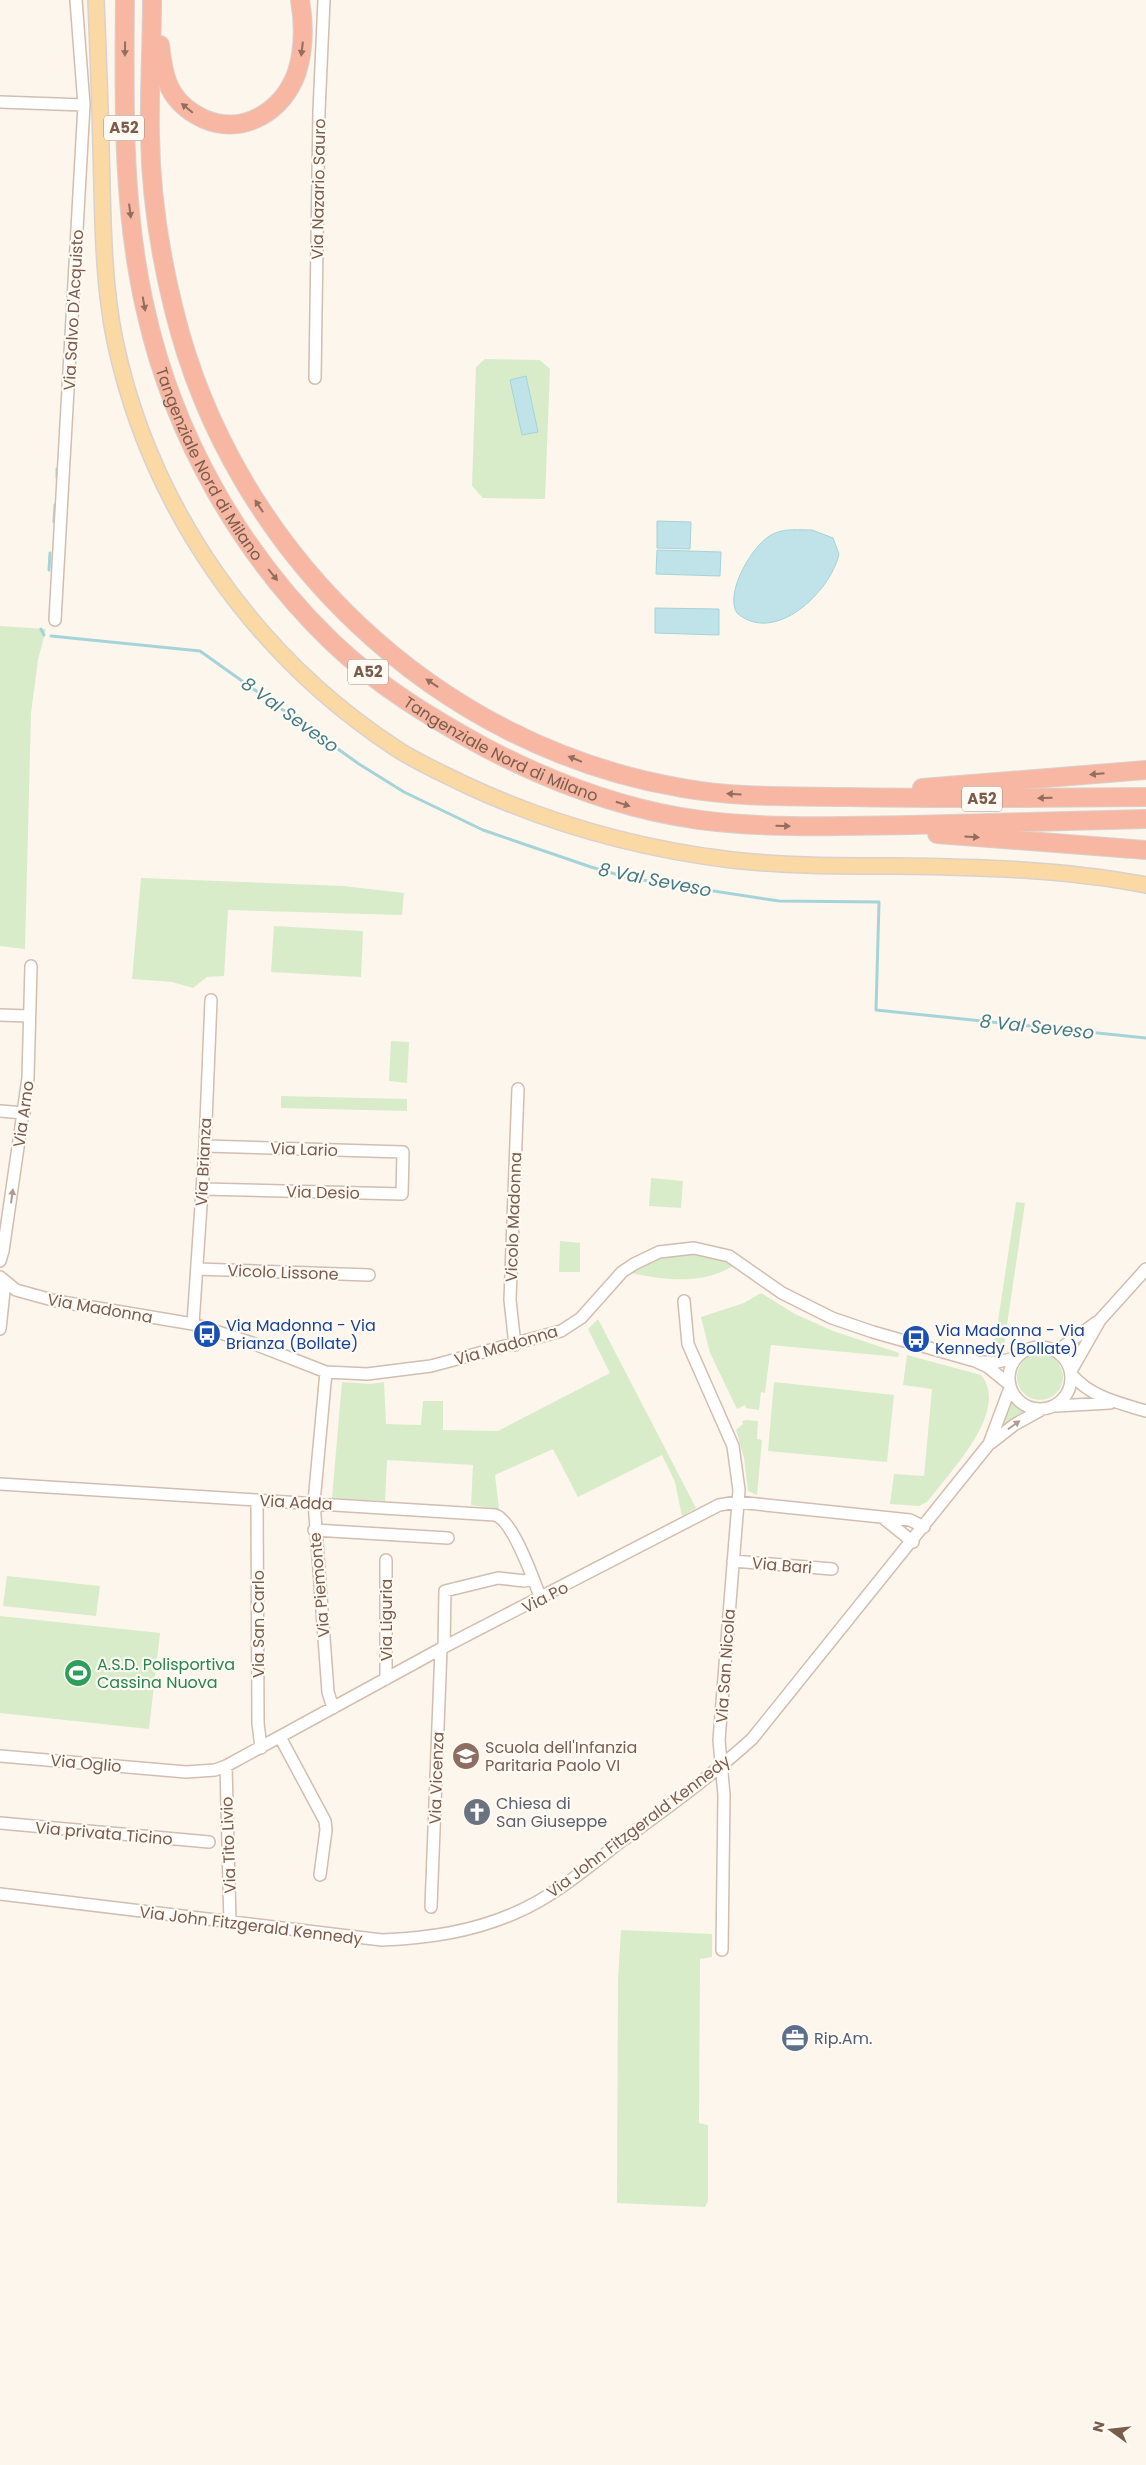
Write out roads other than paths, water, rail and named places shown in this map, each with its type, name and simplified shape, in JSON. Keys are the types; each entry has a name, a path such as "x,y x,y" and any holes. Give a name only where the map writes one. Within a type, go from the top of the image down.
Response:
{"highway":[{"name":"Tangenziale Nord di Milano","path":"125,0 124,117 128,193 135,256 146,313 170,391 198,458 236,526 291,598 334,644 389,689 440,723 512,762 574,788 627,806 700,820 819,827 1146,819"},
{"name":"Tangenziale Nord di Milano","path":"152,0 150,140 158,226 174,310 189,362 219,438 241,478 280,540 324,592 364,632 406,665 455,698 535,742 598,767 683,788 761,796 1014,799 1146,797"},
{"path":"160,0 162,62 172,91 181,104 195,114 211,121 230,125 257,120 275,106 292,84 300,59 303,40 300,0"},
{"path":"817,797 1146,770"},
{"path":"819,827 1146,850"}],"main road":[{"path":"96,0 102,201 108,290 115,340 126,384 148,449 178,514 216,574 255,624 296,670 343,710 397,749 492,797 581,829 657,848 762,863 1045,871 1146,885"}],"street":[{"name":"Via Salvo D'Acquisto","path":"55,620 84,105 76,0"},
{"name":"Via Nazario Sauro","path":"315,378 319,111 324,0"},
{"path":"0,102 84,105"},
{"name":"Via Arno","path":"0,1261 28,1078 28,1016 31,966"},
{"name":"Via Brianza","path":"193,1324 205,1146 211,1000"},
{"path":"0,1015 28,1016"},
{"name":"Vicolo Madonna","path":"515,1345 510,1300 518,1089"},
{"path":"0,1111 24,1113"},
{"name":"Via Lario","path":"205,1146 403,1152"},
{"name":"Via Desio","path":"202,1189 402,1194 403,1152"},
{"name":"Via Madonna","path":"2,1280 22,1292 56,1301 193,1324 252,1343 326,1372 367,1374 396,1372 431,1366 548,1336 571,1326 581,1318 622,1272 647,1257 670,1250 694,1248 729,1256 782,1293 832,1318 873,1332 975,1361 988,1367 1010,1386"},
{"name":"Vicolo Lissone","path":"197,1269 369,1275"},
{"path":"1056,1351 1100,1320 1146,1269"},
{"path":"0,1329 2,1280"},
{"name":"Via San Nicola","path":"684,1300 688,1344 733,1446 739,1490 719,1740 722,1766 722,1950"},
{"path":"1071,1373 1100,1320"},
{"path":"1056,1406 1066,1397 1070,1389 1071,1373 1067,1361 1056,1351 1046,1347 1035,1347 1016,1358 1010,1371 1010,1386 1020,1403 1033,1409 1041,1410 1056,1406 1117,1403"},
{"name":"Via Madonna","path":"975,1361 997,1362 1016,1358"},
{"name":"Via Piemonte","path":"326,1372 314,1502 314,1530 328,1692 333,1708"},
{"path":"1071,1373 1091,1392 1117,1403 1146,1411"},
{"name":"Via John Fitzgerald Kennedy","path":"989,1444 1010,1386"},
{"name":"Via John Fitzgerald Kennedy","path":"0,1894 382,1940 432,1937 472,1928 516,1913 561,1887 722,1766 752,1739 989,1444 1014,1425 1041,1410"},
{"name":"Via Adda","path":"0,1484 314,1502 499,1516 505,1521 516,1540 541,1599"},
{"name":"Via San Carlo","path":"257,1500 258,1723 261,1748"},
{"name":"Via Po","path":"226,1766 442,1648 541,1599 719,1505 737,1502 910,1520 924,1527"},
{"path":"882,1517 912,1542"},
{"path":"314,1530 448,1538"},
{"name":"Via Liguria","path":"386,1560 386,1679"},
{"name":"Via Bari","path":"733,1561 832,1569"},
{"name":"Via Vicenza","path":"431,1907 445,1591 498,1578 525,1581 533,1578"},
{"path":"280,1738 325,1821 326,1830 320,1875"},
{"name":"Via Oglio","path":"0,1756 172,1771 215,1770 226,1766"},
{"name":"Via Tito Livio","path":"226,1766 230,1923"},
{"name":"Via privata Ticino","path":"0,1823 209,1842"}],"water":[{"path":"526,376 538,432 522,435 510,380"},
{"path":"657,521 691,522 690,549 657,548"},
{"path":"812,530 833,538 839,554 834,569 813,598 799,610 784,619 768,623 752,621 737,613 734,604 734,593 737,582 757,547 765,539 778,532"},
{"path":"657,550 721,552 720,576 656,574"},
{"path":"655,608 719,609 719,635 655,633"}],"waterway":[{"name":"8 Val Seveso","path":"57,469 57,478"},
{"name":"8 Val Seveso","path":"54,522 55,505"},
{"name":"8 Val Seveso","path":"49,570 50,553"},
{"name":"8 Val Seveso","path":"41,629 44,635"},
{"name":"8 Val Seveso","path":"51,636 200,651 359,764 404,792 483,830 591,867 629,878 779,901 879,902 876,1010 1146,1038"}],"place":[{"name":"Via Madonna - Via Brianza (Bollate)","path":"207,1334"},
{"name":"Via Madonna - Via Kennedy (Bollate)","path":"916,1339"},
{"name":"A.S.D. Polisportiva Cassina Nuova","path":"78,1673"},
{"name":"Scuola dell'Infanzia Paritaria Paolo VI","path":"466,1756"},
{"name":"Chiesa di San Giuseppe","path":"477,1812"},
{"name":"Rip.Am.","path":"795,2038"}]}
